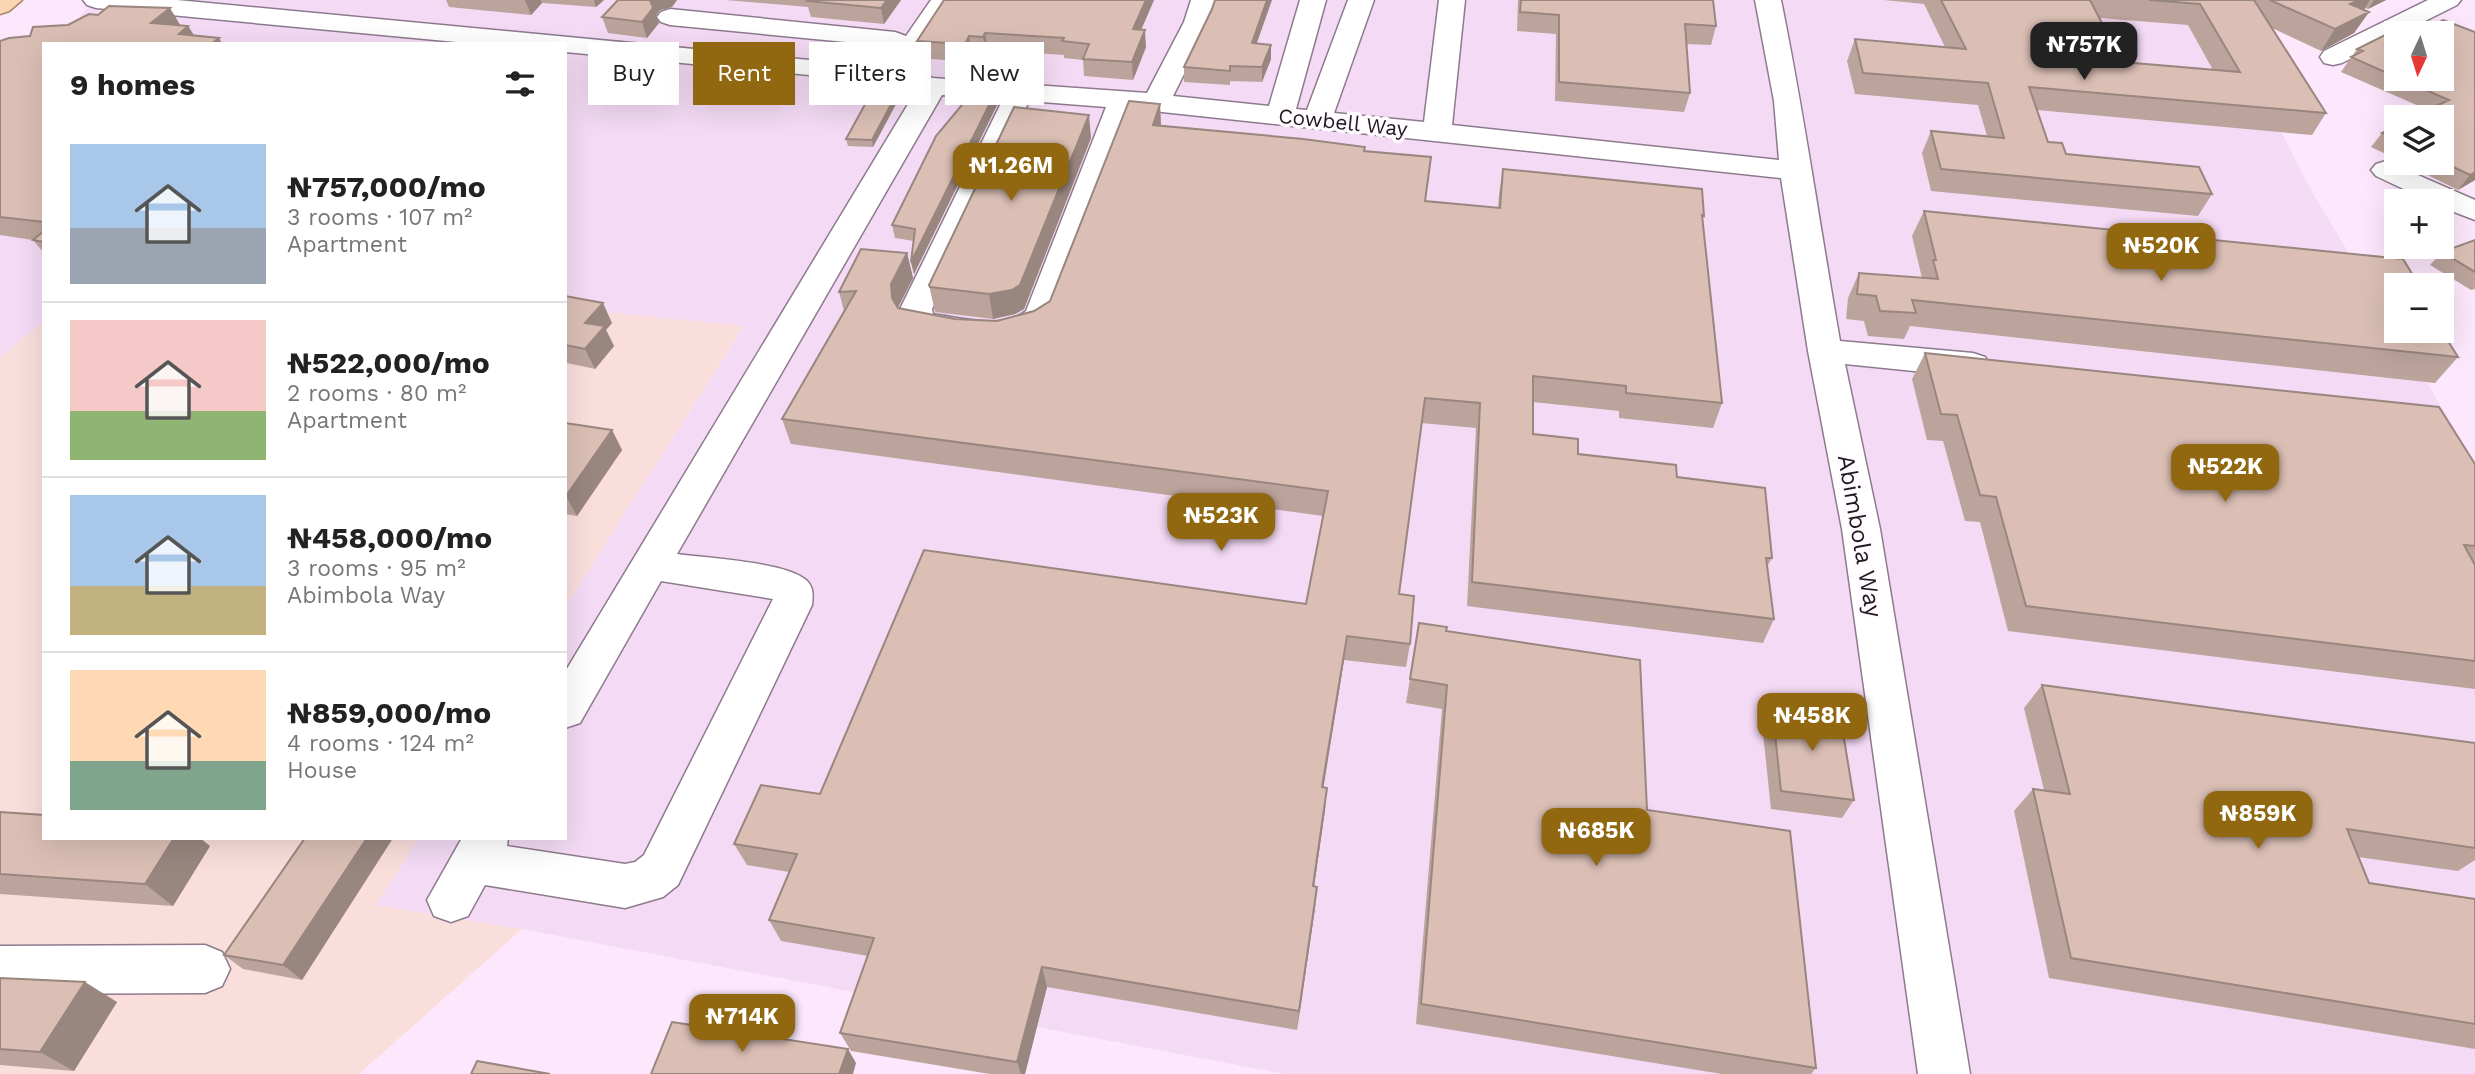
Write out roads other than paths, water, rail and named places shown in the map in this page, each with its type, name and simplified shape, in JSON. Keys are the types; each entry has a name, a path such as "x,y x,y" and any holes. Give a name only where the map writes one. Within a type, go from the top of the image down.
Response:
{"main road":[{"path":"0,6 9,0"}],"street":[{"path":"293,19 317,0"},
{"path":"649,42 673,14 765,28 895,40 919,0"},
{"path":"909,42 944,0"},
{"path":"1156,102 1196,22 1204,0"},
{"path":"1280,116 1313,0"},
{"path":"1317,120 1361,0"},
{"path":"1437,133 1452,0"},
{"name":"Abimbola Way","path":"1768,0 1788,101 1795,171 1825,351 1861,530 1944,1074"},
{"path":"2333,57 2448,0"},
{"path":"90,27 107,1"},
{"name":"Cowbell Way","path":"107,1 204,5 293,19 408,28 587,36 609,42"},
{"path":"408,28 432,3"},
{"path":"753,42 765,28"},
{"path":"567,707 933,86"},
{"name":"Cowbell Way","path":"933,86 945,87"},
{"name":"Cowbell Way","path":"1044,94 1156,102 1795,171"},
{"path":"1014,105 916,309 917,322 968,329 1014,331 1035,324 1123,100"},
{"path":"2397,175 2475,211"},
{"path":"1825,351 2004,368"},
{"path":"471,867 625,886 646,882 661,870 792,605 794,592 780,584 652,565"},
{"path":"0,970 205,969"}]}
